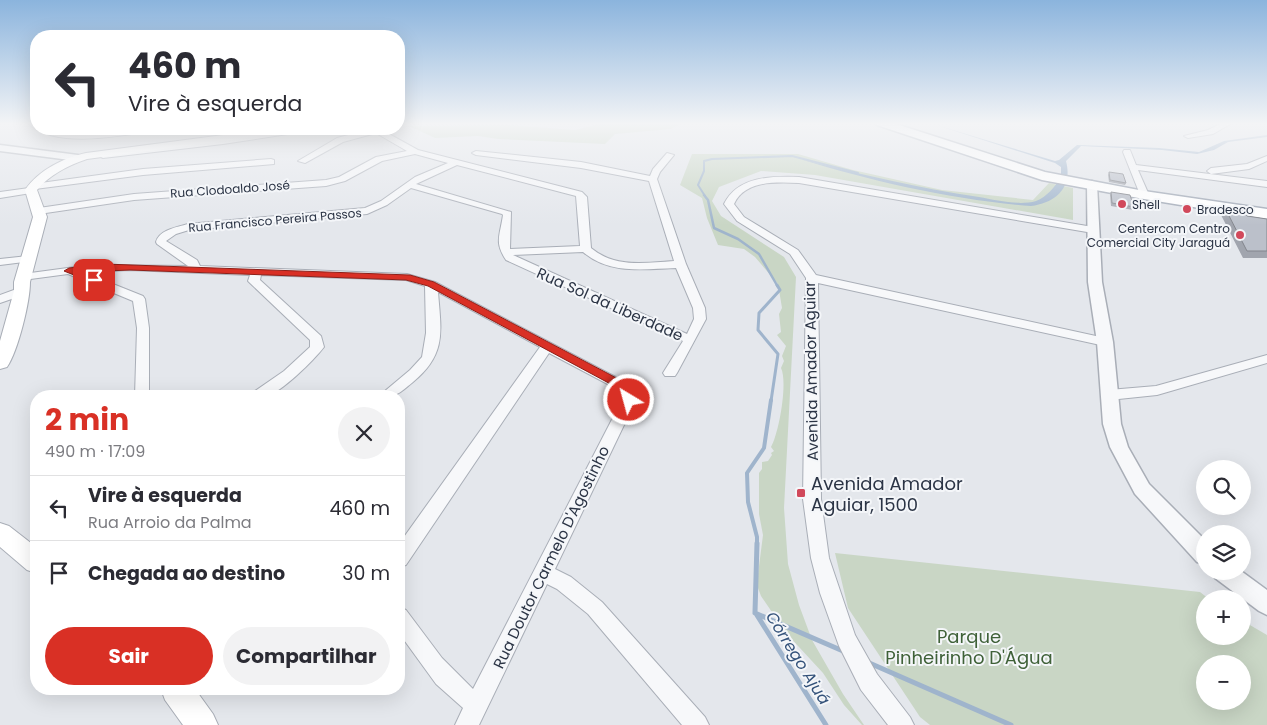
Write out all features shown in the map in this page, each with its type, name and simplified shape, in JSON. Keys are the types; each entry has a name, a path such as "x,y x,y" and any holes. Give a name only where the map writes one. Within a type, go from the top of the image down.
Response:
{"main road":[{"path":"0,363 9,341 40,217 32,188 61,166 84,157"},
{"path":"981,157 1005,165 1073,182 1267,212"},
{"path":"990,157 1056,178"},
{"path":"0,533 30,555"},
{"path":"180,695 199,724"}],"street":[{"path":"302,161 310,157"},
{"name":"Rua Clodoaldo José","path":"39,211 134,197 326,183 342,179 379,159 390,157"},
{"path":"434,157 579,194 582,197 586,249"},
{"name":"Rua Francisco Pereira Passos","path":"195,269 193,262 161,242 162,238 172,232 188,227 367,211 384,203 426,175 458,163 468,157"},
{"path":"515,157 581,165 654,179"},
{"path":"668,157 656,171 654,179 680,264 699,308 700,319 670,373"},
{"path":"1130,157 1144,194"},
{"path":"1175,172 1222,170 1265,161"},
{"path":"0,195 32,188 152,171 271,162"},
{"path":"1134,167 1267,184"},
{"path":"1222,170 1243,181"},
{"name":"Avenida Amador Aguiar","path":"902,725 869,682 846,639 820,558 812,499 812,278 804,263 794,252 738,217 728,204 730,198 751,184 772,180 816,181 1093,230"},
{"path":"409,185 508,214 504,234 505,252 586,249 596,257 618,266 680,264"},
{"path":"1092,185 1095,282 1105,342 1112,424 1119,447 1142,488 1196,546"},
{"name":"Rua Sol da Liberdade","path":"529,267 532,258 543,251"},
{"name":"Rua Sol da Liberdade","path":"505,252 510,258 690,340"},
{"path":"0,262 28,259"},
{"name":"Rua Doutor Carmelo D'Agostinho","path":"0,299 22,284 69,271 104,267 407,277 431,284 622,386 629,393 629,400 467,725"},
{"path":"69,271 139,299 144,328 142,390"},
{"path":"256,271 254,281 316,339 317,347 309,358 294,371 266,390"},
{"path":"812,278 1105,342"},
{"path":"393,390 422,366 430,356 433,308 431,284"},
{"path":"405,550 548,345"},
{"path":"1109,395 1158,390 1267,359"},
{"path":"544,572 564,583 595,608 697,725"},
{"path":"1235,580 1267,604"},
{"path":"405,624 452,686 463,696 478,704"}],"green space":[{"path":"691,157 808,157 853,170 942,190 1033,200 1049,183 1073,188 1073,220 815,175 761,171 719,187 712,201 721,216 784,257 796,277 784,508 788,564 799,605 812,640 843,694 864,725 844,705 823,673 787,634 761,596 758,588 763,535 759,514 759,473 762,469 762,462 768,461 772,455 771,453 774,451 771,447 782,408 784,384 781,368 784,361 782,356 786,346 777,335 781,332 779,314 782,308 778,284 755,257 744,249 718,245 707,218 702,198 680,185"},
{"name":"Parque Pinheirinho D'Água","path":"835,553 1196,592 1196,645 1251,645 1251,626 1267,635 1267,725 930,725 920,717 848,608"}],"water":[{"path":"1036,157 1055,161 1063,157 1070,157 1066,161 1068,170 1065,186 1055,197 1031,206 944,195 914,189 800,159 912,185 1015,203 1036,201 1050,191 1061,178 1061,167"}],"building":[{"path":"1109,172 1123,174 1126,183 1110,180"},
{"path":"1111,192 1130,195 1134,207 1112,203"},
{"path":"1225,208 1244,211 1247,216 1267,219 1267,251 1247,251"}],"waterway":[{"name":"Córrego Ajuá","path":"705,196 698,185 704,171 704,161 770,157"},
{"name":"Córrego Ajuá","path":"795,157 858,173"},
{"name":"Córrego Ajuá","path":"704,195 708,200 714,228 738,239 759,254 778,287"},
{"name":"Córrego Ajuá","path":"771,401 778,354 758,330 759,313 780,290 777,285"},
{"name":"Córrego Ajuá","path":"757,543 748,502 747,473 764,448 771,400"},
{"name":"Córrego Ajuá","path":"756,613 757,543"},
{"path":"756,613 843,651"},
{"name":"Córrego Ajuá","path":"756,613 826,725"},
{"path":"867,662 1011,725"}],"place":[{"name":"Shell","path":"1122,204"},
{"name":"Bradesco","path":"1187,209"},
{"name":"Centercom Centro Comercial City Jaraguá","path":"1240,235"},
{"name":"Avenida Amador Aguiar, 1500","path":"801,493"}],"route":[{"path":"94,280 69,271 104,267 130,267 407,277 431,284 622,386 629,393 629,400"}]}
